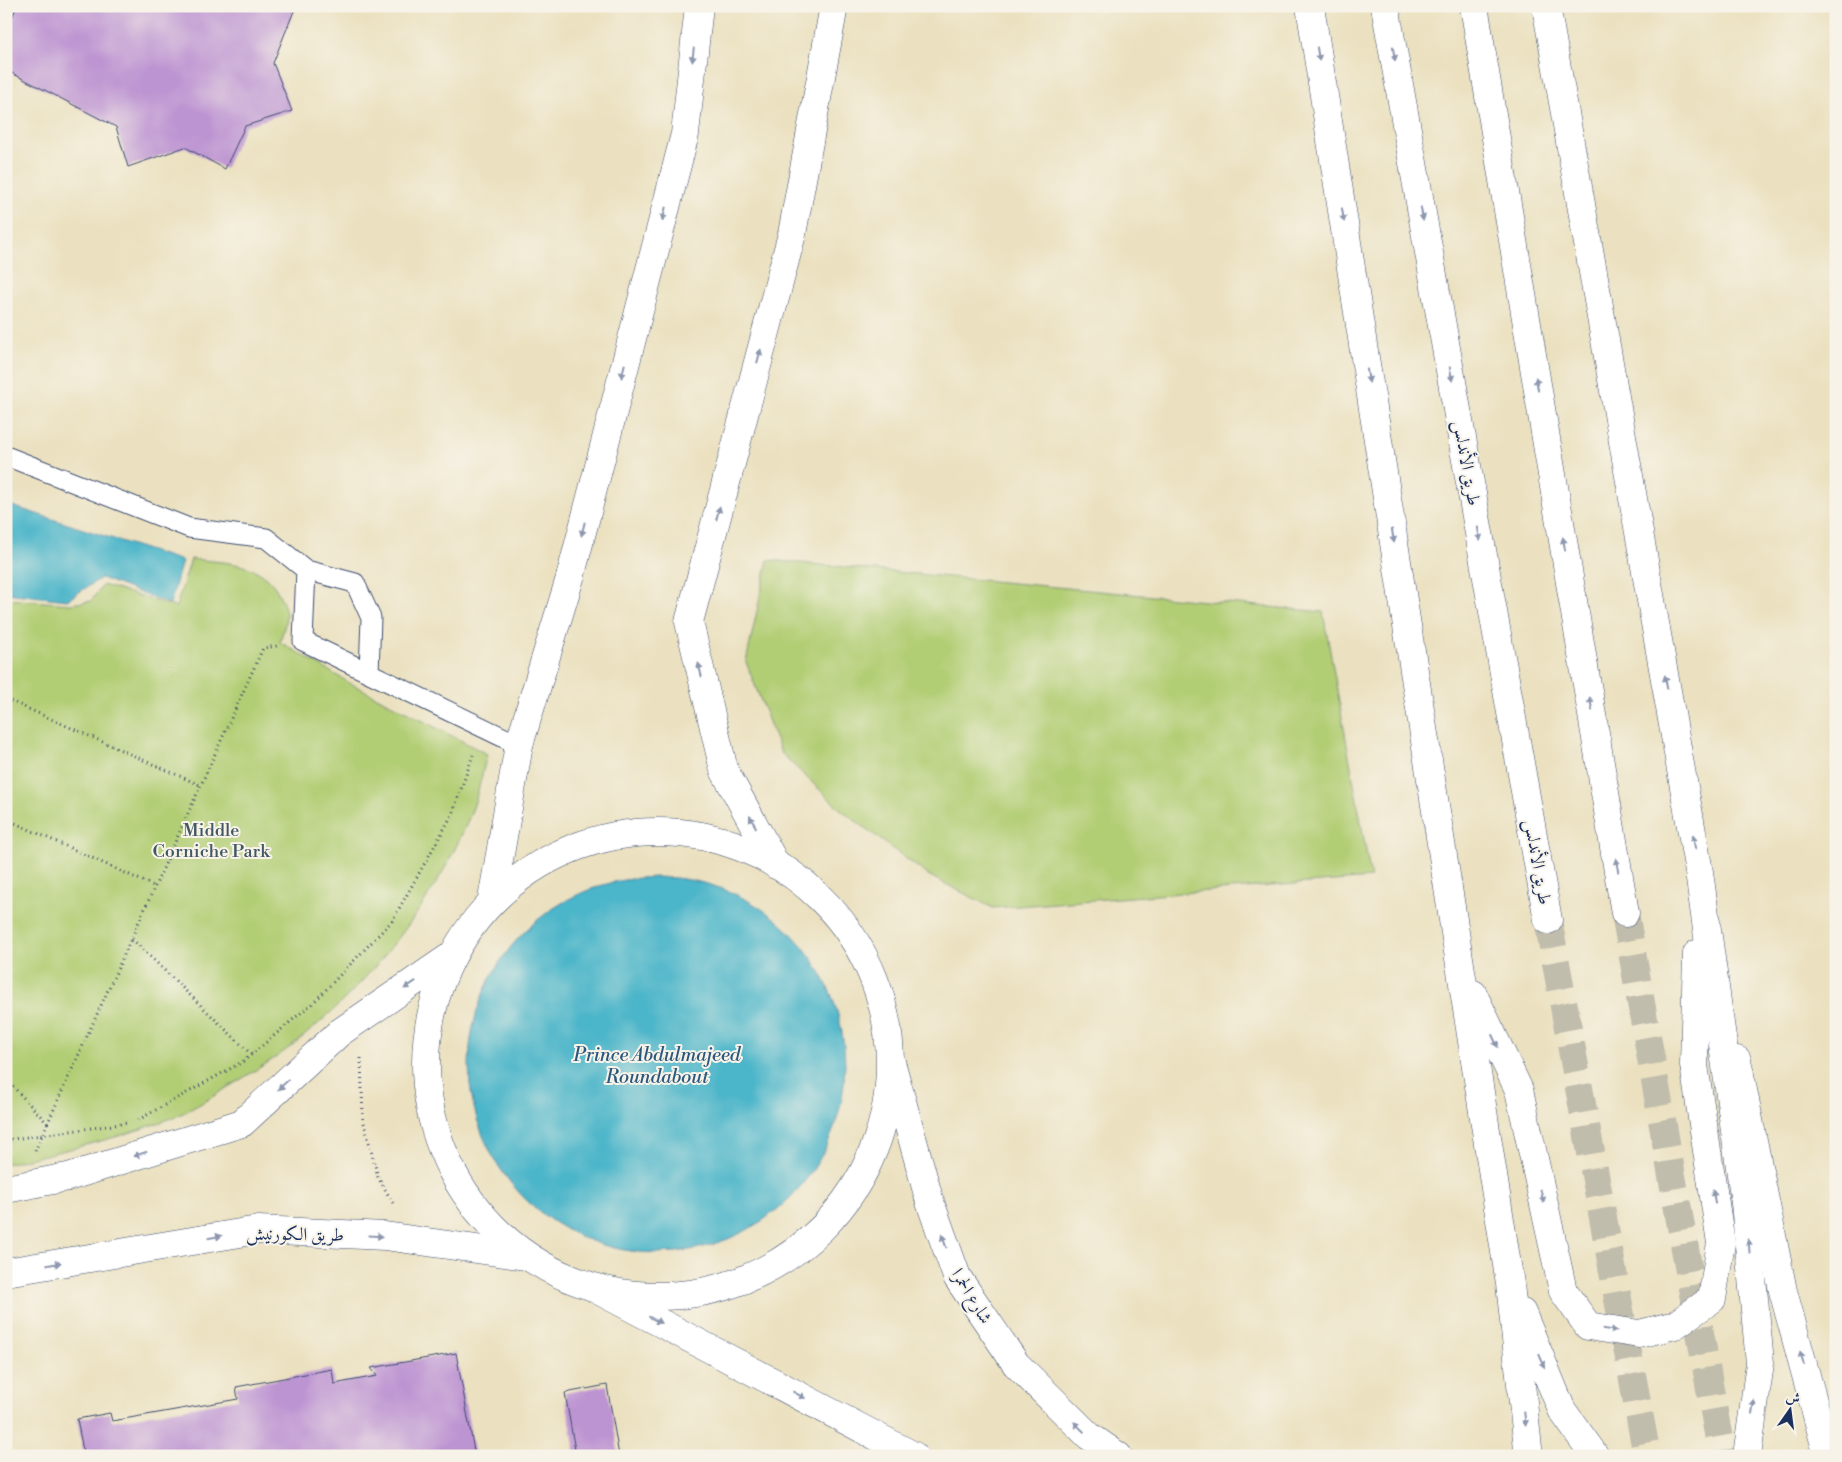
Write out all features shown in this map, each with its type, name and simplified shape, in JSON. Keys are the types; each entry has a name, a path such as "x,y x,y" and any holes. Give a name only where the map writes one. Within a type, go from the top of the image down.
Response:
{"main road":[{"path":"492,900 518,745 570,578 684,134 699,6"},
{"path":"776,865 724,770 689,622 792,234 834,6"},
{"path":"1310,6 1510,1284 1528,1448 1526,1456"},
{"name":"طريق الأندلس","path":"1385,6 1548,920"},
{"path":"1474,6 1625,913"},
{"path":"1546,6 1699,872 1783,1291 1828,1456"},
{"path":"596,1289 668,1297 738,1283 801,1249 850,1197 882,1133 891,1062 883,1003 860,949 823,901 776,865 730,844 680,834 628,834 579,846 533,868 492,900 450,957 428,1020 425,1088 442,1153 476,1210 525,1256 596,1289 914,1456"},
{"path":"1460,965 1518,1090 1564,1291 1588,1326 1639,1334 1674,1325 1712,1299 1721,1243 1694,1066 1699,872"},
{"path":"1699,872 1745,1203 1760,1363 1747,1456"},
{"path":"12,1188 68,1177 242,1123 344,1029 450,957"},
{"name":"شارع الحمرا","path":"891,1062 930,1202 957,1277 1016,1364 1089,1436 1118,1456"},
{"name":"طريق الكورنيش","path":"6,1272 258,1230 385,1236 525,1256"},
{"path":"1510,1284 1562,1410 1595,1456"}],"lane":[{"path":"6,456 188,528 266,538 306,570 355,583 371,618 369,672"},
{"path":"306,570 303,641 518,745"}],"path":[{"path":"12,1188 43,1135 263,648 303,641"},
{"path":"6,699 202,786"},
{"path":"6,1140 134,1122 252,1055 315,1001 392,921 452,815 482,727"},
{"path":"6,819 156,887"},
{"path":"132,939 252,1055"},
{"path":"315,1001 344,1029 362,1060 363,1118 378,1177 394,1203 385,1236"},
{"path":"6,1079 48,1124"}],"green space":[{"name":"Middle Corniche Park","path":"191,559 230,563 253,570 264,576 273,584 285,610 286,619 280,642 348,682 487,754 474,805 460,839 442,873 422,906 398,938 347,997 290,1047 243,1078 181,1114 117,1137 6,1164 6,599 70,604 91,601 103,585 176,607"},
{"path":"768,560 1323,612 1371,878 993,908 928,875 840,809 781,753 746,662"}],"water":[{"path":"6,504 182,561 170,604 101,578 67,600 6,593"},
{"name":"Prince Abdulmajeed Roundabout","path":"639,877 675,877 712,885 746,899 777,919 803,945 823,976 837,1010 845,1047 842,1102 831,1137 814,1170 803,1185 777,1211 746,1231 712,1245 675,1253 639,1253 602,1245 568,1231 537,1211 511,1185 491,1154 477,1120 469,1083 469,1047 477,1010 491,976 511,945 537,919 568,899 602,885"}],"building":[{"path":"17,6 296,6 273,63 292,111 245,126 225,169 185,147 128,167 116,127 6,70 6,30"},
{"path":"456,1353 475,1456 84,1456 77,1419 110,1413 112,1421 238,1399 236,1387 332,1369 334,1384 377,1376 371,1368"},
{"path":"607,1385 619,1456 576,1456 565,1393"}],"tunnel":[{"path":"1625,913 1722,1456"},
{"path":"1548,920 1647,1456"}]}
